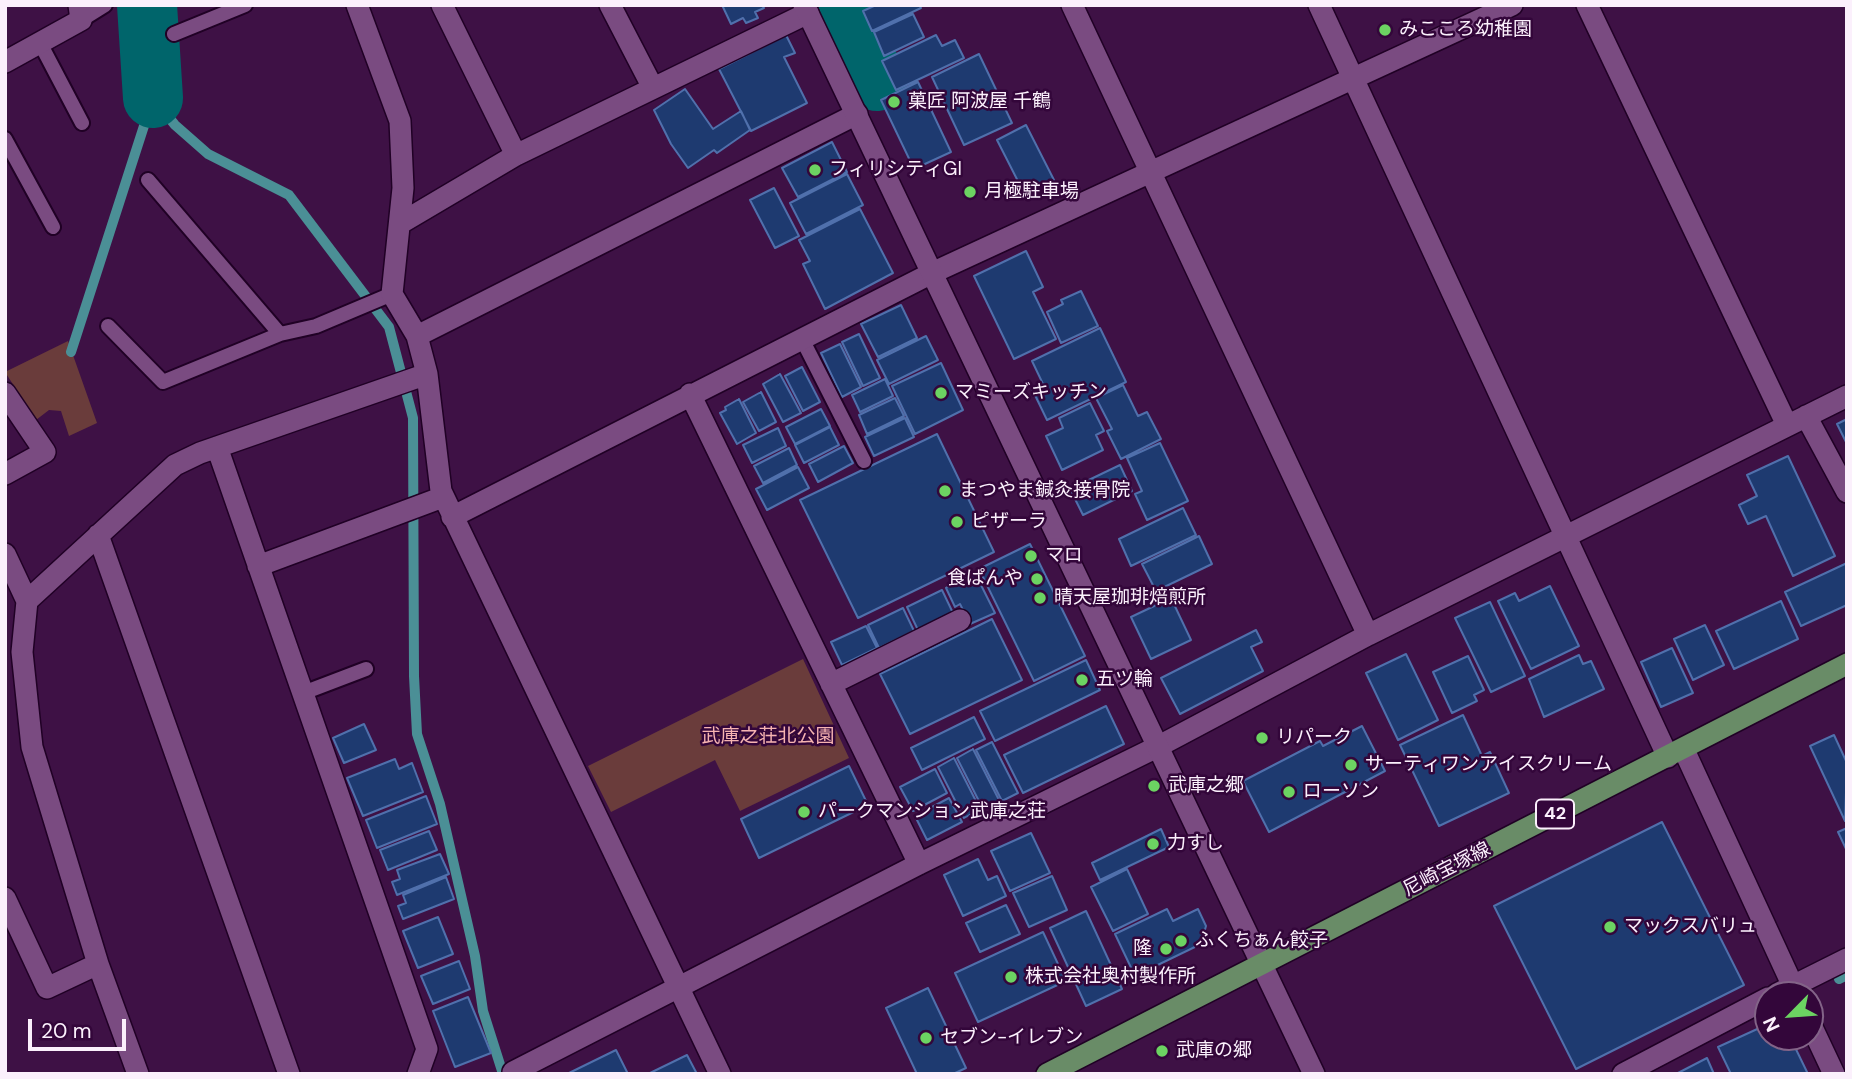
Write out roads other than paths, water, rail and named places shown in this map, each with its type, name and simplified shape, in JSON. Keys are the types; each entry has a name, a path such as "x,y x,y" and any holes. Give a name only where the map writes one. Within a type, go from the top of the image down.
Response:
{"main road":[{"name":"尼崎宝塚線","path":"1047,1074 1847,664"}],"street":[{"path":"357,5 400,121 401,223 386,296 417,337 412,379 427,502"},
{"path":"442,5 516,155"},
{"path":"611,5 653,88"},
{"path":"1072,5 1152,170 1368,635"},
{"path":"1319,5 1565,536 1676,753 1783,981"},
{"path":"452,517 801,337 932,273 1513,5"},
{"path":"1587,5 1796,421 1847,492"},
{"path":"401,223 516,155 806,9 1314,1074"},
{"path":"5,62 40,43 80,13"},
{"path":"417,337 857,114"},
{"path":"27,601 175,465 217,447 412,379"},
{"path":"5,393 45,452 5,474"},
{"path":"690,394 919,864"},
{"path":"513,1072 680,989 919,864 1159,746 1368,635 1847,396"},
{"path":"217,447 427,1049 418,1074"},
{"path":"427,502 452,517 720,1074"},
{"path":"258,566 427,502"},
{"path":"98,535 289,1074"},
{"path":"5,554 27,601 22,652 32,747 98,964 138,1074"},
{"path":"831,684 960,620"},
{"path":"5,898 47,988 98,964"},
{"path":"1808,981 1847,959"},
{"path":"1623,1074 1754,1005"},
{"path":"1823,1051 1834,1074"}],"lane":[{"path":"80,13 105,5"},
{"path":"174,34 245,5"},
{"path":"40,43 82,123"},
{"path":"5,139 53,227"},
{"path":"148,180 280,334"},
{"path":"108,326 163,382 280,334 316,326 386,296"},
{"path":"801,337 864,461"},
{"path":"303,693 366,669"}],"waterway":[{"path":"147,5 153,98"},
{"path":"839,5 877,81"},
{"path":"153,98 175,125 208,154 289,195 389,327 413,418 414,676 417,734 440,804 475,956 483,1011 503,1074"},
{"path":"71,352 153,98"},
{"path":"1839,979 1847,975"}],"place":[{"name":"みこころ幼稚園","path":"1385,30"},
{"name":"菓匠 阿波屋 千鶴","path":"894,102"},
{"name":"フィリシティGI","path":"815,170"},
{"name":"月極駐車場","path":"970,192"},
{"name":"マミーズキッチン","path":"941,393"},
{"name":"まつやま鍼灸接骨院","path":"945,491"},
{"name":"ピザーラ","path":"957,522"},
{"name":"マロ","path":"1031,556"},
{"name":"食ぱんや","path":"1037,579"},
{"name":"晴天屋珈琲焙煎所","path":"1040,598"},
{"name":"五ツ輪","path":"1082,680"},
{"name":"リパーク","path":"1262,738"},
{"name":"サーティワンアイスクリーム","path":"1351,765"},
{"name":"武庫之郷","path":"1154,786"},
{"name":"ローソン","path":"1289,792"},
{"name":"パークマンション武庫之荘","path":"804,812"},
{"name":"力すし","path":"1153,844"},
{"name":"マックスバリュ","path":"1610,927"},
{"name":"ふくちぁん餃子","path":"1181,941"},
{"name":"隆","path":"1166,949"},
{"name":"株式会社奥村製作所","path":"1011,977"},
{"name":"セブン-イレブン","path":"926,1038"},
{"name":"武庫の郷","path":"1162,1051"}],"park label":[{"name":"武庫之荘北公園","path":"768,737"}]}
